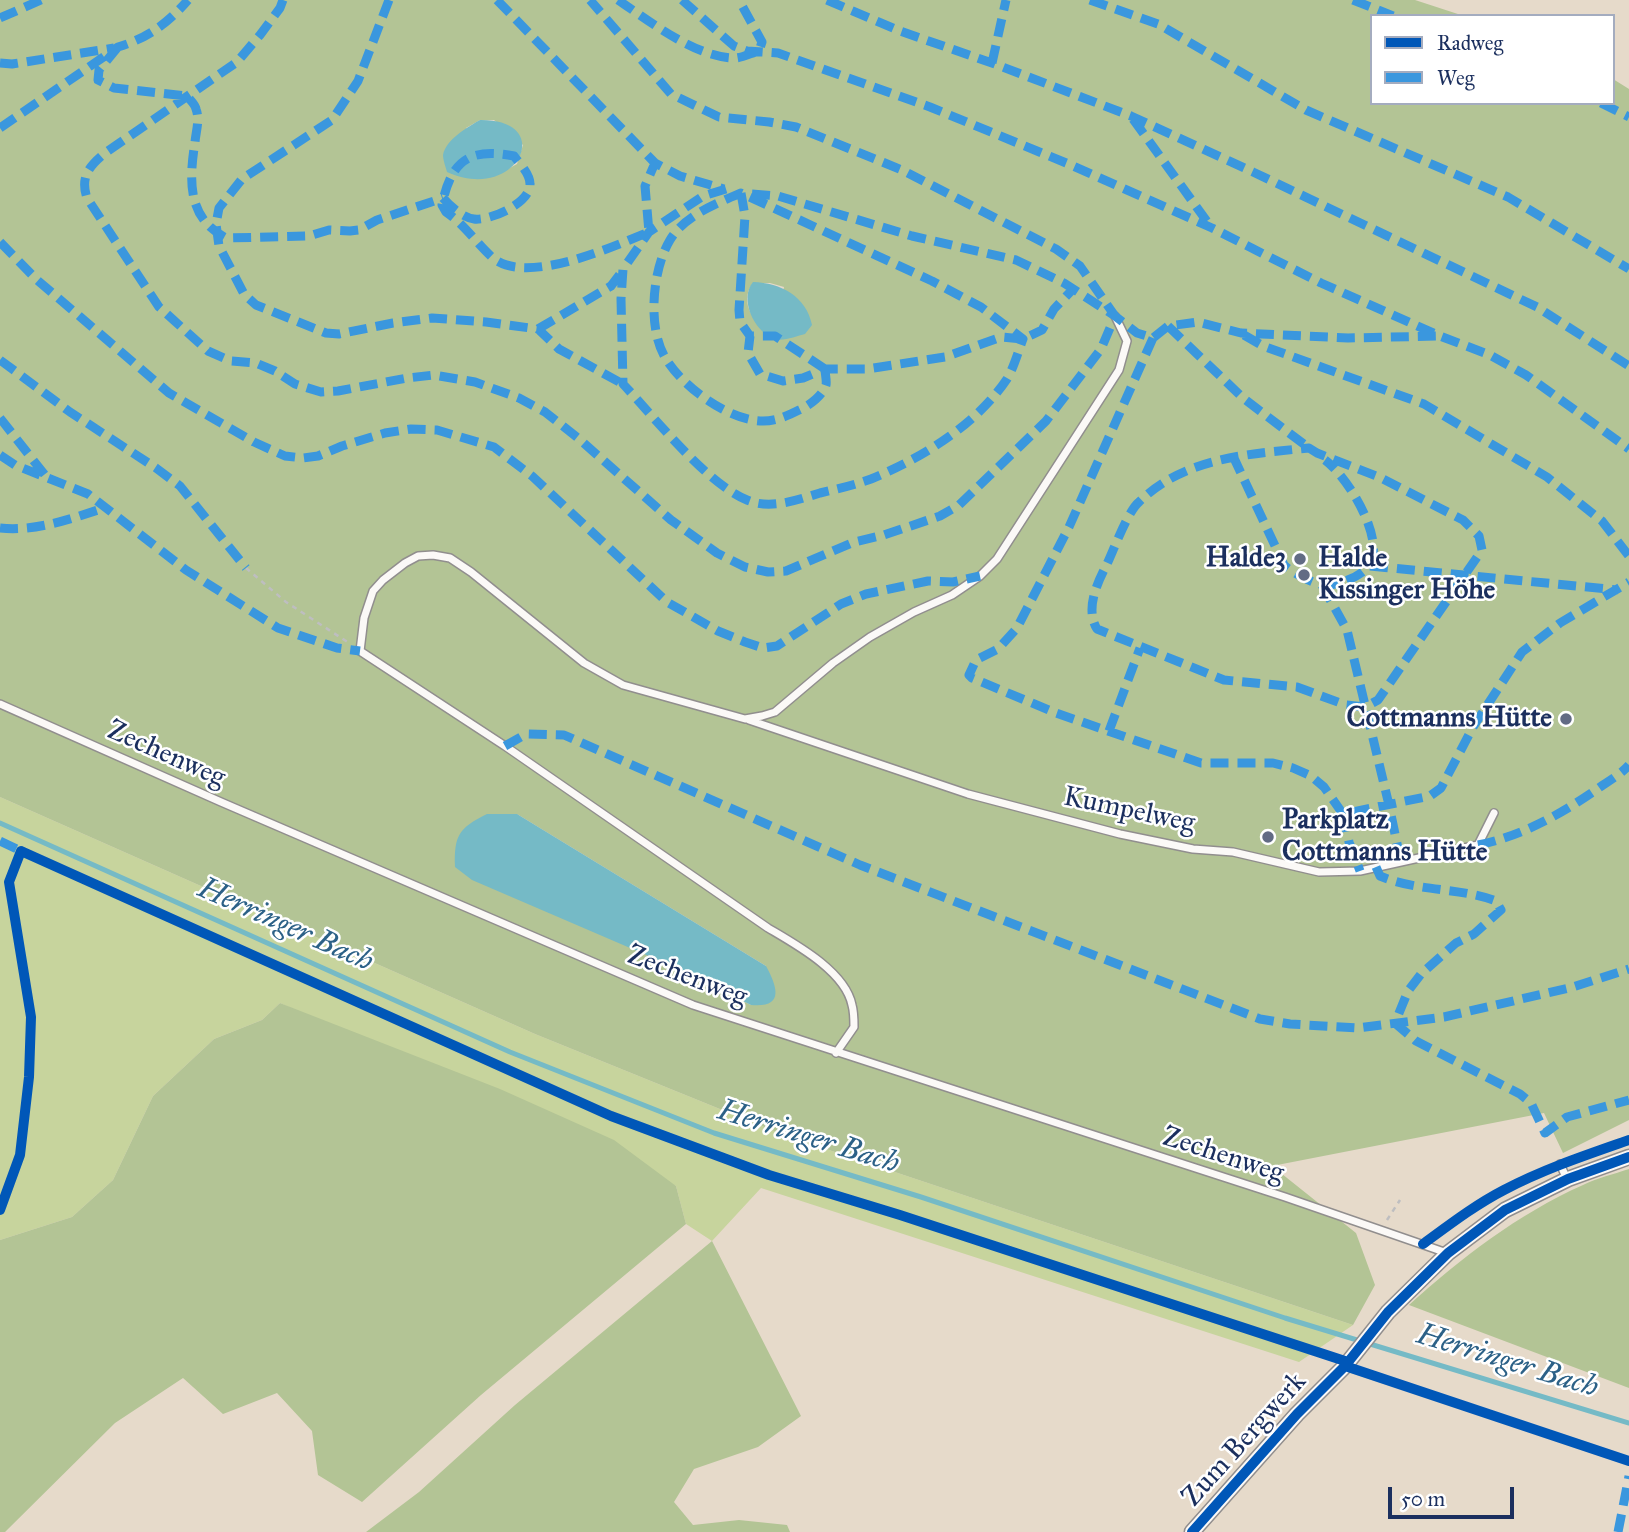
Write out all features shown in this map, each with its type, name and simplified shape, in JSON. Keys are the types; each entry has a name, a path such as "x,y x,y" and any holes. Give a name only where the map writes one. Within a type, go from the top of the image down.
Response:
{"street":[{"name":"Zum Bergwerk","path":"1192,1532 1297,1414 1348,1362 1388,1312 1448,1253 1505,1210 1568,1180 1629,1157"}],"lane":[{"path":"835,1053 854,1027 852,1002 834,974 806,951 768,928 505,746 360,651 364,618 373,591 383,580 418,556 450,558 575,656 623,685 745,719 775,712 833,663 870,637 952,595 980,576 997,559 1119,370 1127,341 1115,316"},
{"name":"Zechenweg","path":"0,704 233,808 693,1005 1448,1253"},
{"name":"Kumpelweg","path":"745,719 968,794 1120,834 1193,849 1233,852 1319,872 1360,871 1478,845 1494,813"},
{"path":"1560,1164 1568,1180"}],"path":[{"path":"246,568 286,601 360,651"},
{"path":"1381,1230 1400,1200"}],"green space":[{"path":"0,0 1415,0 1458,14 1370,14 1370,105 1615,105 1615,80 1629,89 1629,1120 1563,1153 1544,1113 1272,1166 1356,1233 1375,1285 1353,1325 784,1135 535,1034 0,797","holes":["480,120 494,120 523,145 517,164 495,176 466,128","753,283 770,283 784,287 772,338 760,326 748,306 747,298","517,814 766,966 751,1005 665,963"]},
{"path":"0,797 535,1034 784,1135 1353,1325 1299,1362 761,1188 712,1241 686,1224 676,1186 280,1003 262,1020 214,1039 153,1096 113,1180 72,1217 0,1240"},
{"path":"280,1003 500,1089 614,1140 676,1186 686,1224 481,1395 362,1502 318,1475 312,1431 277,1393 223,1414 183,1378 115,1423 5,1532 0,1532 0,1240 72,1217 113,1180 153,1096 214,1039 262,1020"},
{"path":"1629,1169 1629,1388 1409,1305 1449,1270 1513,1223 1583,1185"},
{"path":"712,1241 801,1416 758,1447 694,1469 674,1502 693,1525 739,1520 787,1525 790,1532 366,1532 419,1492 515,1405"}],"water":[{"path":"480,120 504,123 518,132 522,144 519,158 509,169 493,177 472,179 447,172 443,155 448,144"},
{"path":"753,282 782,288 798,299 812,325 805,334 776,339 759,328 748,305 749,289"},
{"path":"487,814 517,814 766,966 775,989 773,1000 762,1005 751,1005 665,963 472,880 455,867 457,840 464,828"}],"waterway":[{"name":"Herringer Bach","path":"0,823 510,1052 714,1133 921,1197 1285,1318 1629,1423"}],"marked path":[{"path":"0,18 41,0"},
{"path":"0,128 118,47 157,29 188,0"},
{"path":"283,0 260,35 237,62 105,153 90,167 85,178 87,198 159,307 208,351 231,361 256,363 295,384 321,392 434,375 475,382 519,398 545,412 671,520 717,553 745,567 768,572 786,571 854,542 940,516 959,505 1046,421 1101,349 1115,316 1080,266 1056,249 902,170 796,127 719,117 671,94 590,0"},
{"path":"389,0 358,81 332,120 242,179 219,208 216,224 219,246 244,294 256,305 326,333 339,334 432,318 538,329 559,349 623,384"},
{"path":"497,0 655,163 680,176 724,189"},
{"path":"618,0 687,44 717,56 735,58 759,51 762,42 739,0"},
{"path":"682,0 734,46 747,51 778,53 930,107 1071,165 1212,228 1321,283 1440,336 1490,355 1526,375 1629,449"},
{"path":"827,0 900,31 1131,116 1537,307 1629,366"},
{"path":"992,63 1006,0"},
{"path":"1090,0 1158,24 1306,110 1508,197 1629,269"},
{"path":"1353,0 1388,14"},
{"path":"118,47 99,70 98,80 114,88 187,96 195,105 198,121 192,170 194,197 204,220 226,238 309,236 329,230 359,230 377,220 443,198"},
{"path":"0,63 12,64 114,48"},
{"path":"1605,105 1629,117"},
{"path":"1133,119 1211,227"},
{"path":"443,198 446,201 449,205 461,214 474,219 499,214 517,204 529,191 530,180 514,156 485,154 464,161 451,178 446,190 442,205 493,258 508,265 527,268 548,266 593,254 649,232 645,186 655,163"},
{"path":"726,189 703,196 649,232 623,269 621,299 623,384 698,465 731,492 756,503 783,503 852,485 890,471 928,450 980,411 1007,379 1023,339 981,307 932,281 741,193 702,211 676,232 659,267 654,316 660,347 666,359 695,391 736,415 768,421 790,414 814,400 826,385 825,369"},
{"path":"741,193 745,216 739,310 740,322 750,336"},
{"path":"752,194 778,196 912,236 1016,260 1064,283 1137,333 1153,338 1168,326 1198,322 1241,333 1348,338 1437,336"},
{"path":"0,242 36,279 169,393 254,442 285,456 303,458 318,456 385,433 411,429 437,430 494,447 532,476 667,602 718,631 745,642 763,648 777,646 841,604 866,594 928,581 953,582 980,576"},
{"path":"538,329 611,286 623,270"},
{"path":"825,369 775,336 750,336 748,353 760,374 783,381 803,378 825,369 867,369 945,357 1001,337 1023,339 1042,330 1054,309 1074,288"},
{"path":"1168,326 1243,398 1309,448"},
{"path":"1244,335 1263,346 1424,404 1547,477 1602,521 1629,556"},
{"path":"1153,338 1069,527 1017,628 998,649 976,660 969,675 972,678 1056,713 1201,763 1273,763 1293,768 1311,776 1324,787 1343,814 1430,796 1441,788 1473,727 1522,652 1560,623 1629,582"},
{"path":"0,360 70,412 180,486 246,568"},
{"path":"0,418 48,479"},
{"path":"1309,448 1379,477 1463,520 1479,536 1482,550 1378,700 1365,707 1346,705 1297,687 1224,680 1097,629 1092,613 1096,588 1126,522 1139,502 1177,475 1219,460 1309,448"},
{"path":"0,455 15,465 88,494 186,570 278,628 337,648 360,651"},
{"path":"1233,456 1284,565 1308,580 1328,585 1349,580 1362,573 1370,564 1373,552 1368,523 1361,508 1343,479 1325,460"},
{"path":"0,528 41,526 107,507"},
{"path":"1370,566 1618,590"},
{"path":"1322,585 1347,630 1401,863"},
{"path":"1109,731 1140,648"},
{"path":"505,746 526,734 564,735 860,865 1260,1019 1290,1024 1358,1028 1444,1017 1573,987 1629,969"},
{"path":"1478,845 1511,836 1543,822 1589,795 1629,765"},
{"path":"1343,814 1349,842 1360,871"},
{"path":"0,841 21,851"},
{"path":"1376,867 1380,876 1394,881 1482,897 1496,901 1501,910 1474,934 1456,943 1421,974 1408,991 1395,1023 1416,1041 1520,1094 1531,1103 1545,1133 1567,1117 1629,1100"},
{"path":"1618,1532 1629,1476"}],"cycle path":[{"path":"0,1210 20,1155 29,1077 31,1017 9,882 21,851 611,1116 769,1175 900,1215 1348,1362"},
{"path":"1423,1244 1472,1209 1519,1182 1629,1140"},
{"path":"1192,1532 1297,1414 1345,1366 1388,1312 1448,1253 1505,1210 1568,1179 1629,1157"},
{"path":"1345,1366 1629,1461"}],"place":[{"name":"Halde3","path":"1300,559"},
{"name":"Halde Kissinger Höhe","path":"1304,575"},
{"name":"Cottmanns Hütte","path":"1566,719"},
{"name":"Parkplatz Cottmanns Hütte","path":"1268,837"}]}
